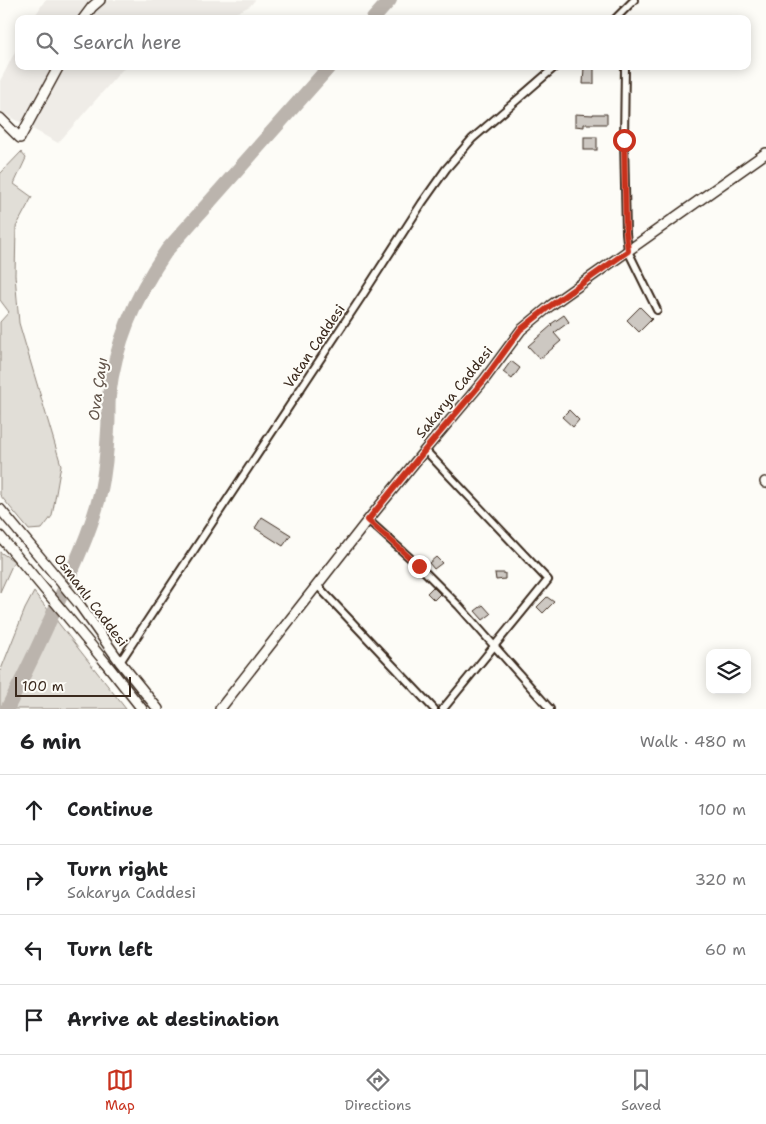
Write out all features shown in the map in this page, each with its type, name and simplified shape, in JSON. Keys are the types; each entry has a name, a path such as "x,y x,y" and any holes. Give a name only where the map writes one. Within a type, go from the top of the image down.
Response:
{"street":[{"path":"87,15 100,0"},
{"path":"622,15 634,0"},
{"path":"0,118 20,138 57,70"},
{"name":"Vatan Caddesi","path":"120,662 446,169 472,139 551,70"},
{"path":"625,70 624,140 628,251 657,310"},
{"name":"Sakarya Caddesi","path":"220,709 368,520 484,380 520,330 550,306 766,153"},
{"path":"425,450 548,580 443,709"},
{"name":"Osmanlı Caddesi","path":"0,509 79,604 120,662 158,709"},
{"path":"368,520 460,606 550,709"},
{"name":"Osmanlı Caddesi","path":"0,536 71,620 142,709"},
{"path":"317,585 434,709"}],"shaded area":[{"path":"45,0 255,0 250,6 232,15 36,15"},
{"path":"15,52 15,70 122,70 58,143 0,111 0,81"},
{"path":"21,152 26,158 14,184 32,197 16,227 15,275 19,323 61,465 52,516 42,529 29,530 0,495 0,322 9,312 0,300 0,174"},
{"path":"0,552 14,561 0,592"},
{"path":"34,592 126,709 0,709 0,672 25,609"}],"building":[{"path":"584,70 594,70 594,84 583,84"},
{"path":"575,114 607,114 607,124 584,124 584,127 575,126"},
{"path":"584,137 597,137 597,150 584,150"},
{"path":"640,307 652,319 639,332 627,320"},
{"path":"564,315 569,322 554,333 561,341 540,359 528,346 551,324"},
{"path":"511,361 520,368 512,379 503,372"},
{"path":"569,410 579,420 573,427 562,417"},
{"path":"262,517 291,535 283,546 255,528"},
{"path":"436,557 442,563 434,569 429,563"},
{"path":"495,573 505,573 505,579 496,580"},
{"path":"433,587 440,594 434,600 427,593"},
{"path":"547,597 554,602 543,613 537,607"},
{"path":"483,605 491,614 483,620 475,611"}],"waterway":[{"name":"Ova Çayı","path":"377,15 390,0"},
{"name":"Ova Çayı","path":"7,709 80,553 94,516 105,468 112,376 122,338 137,301 167,250 326,70"}],"route":[{"path":"419,566 368,520 484,380 520,330 550,306 628,251 624,140"}]}
